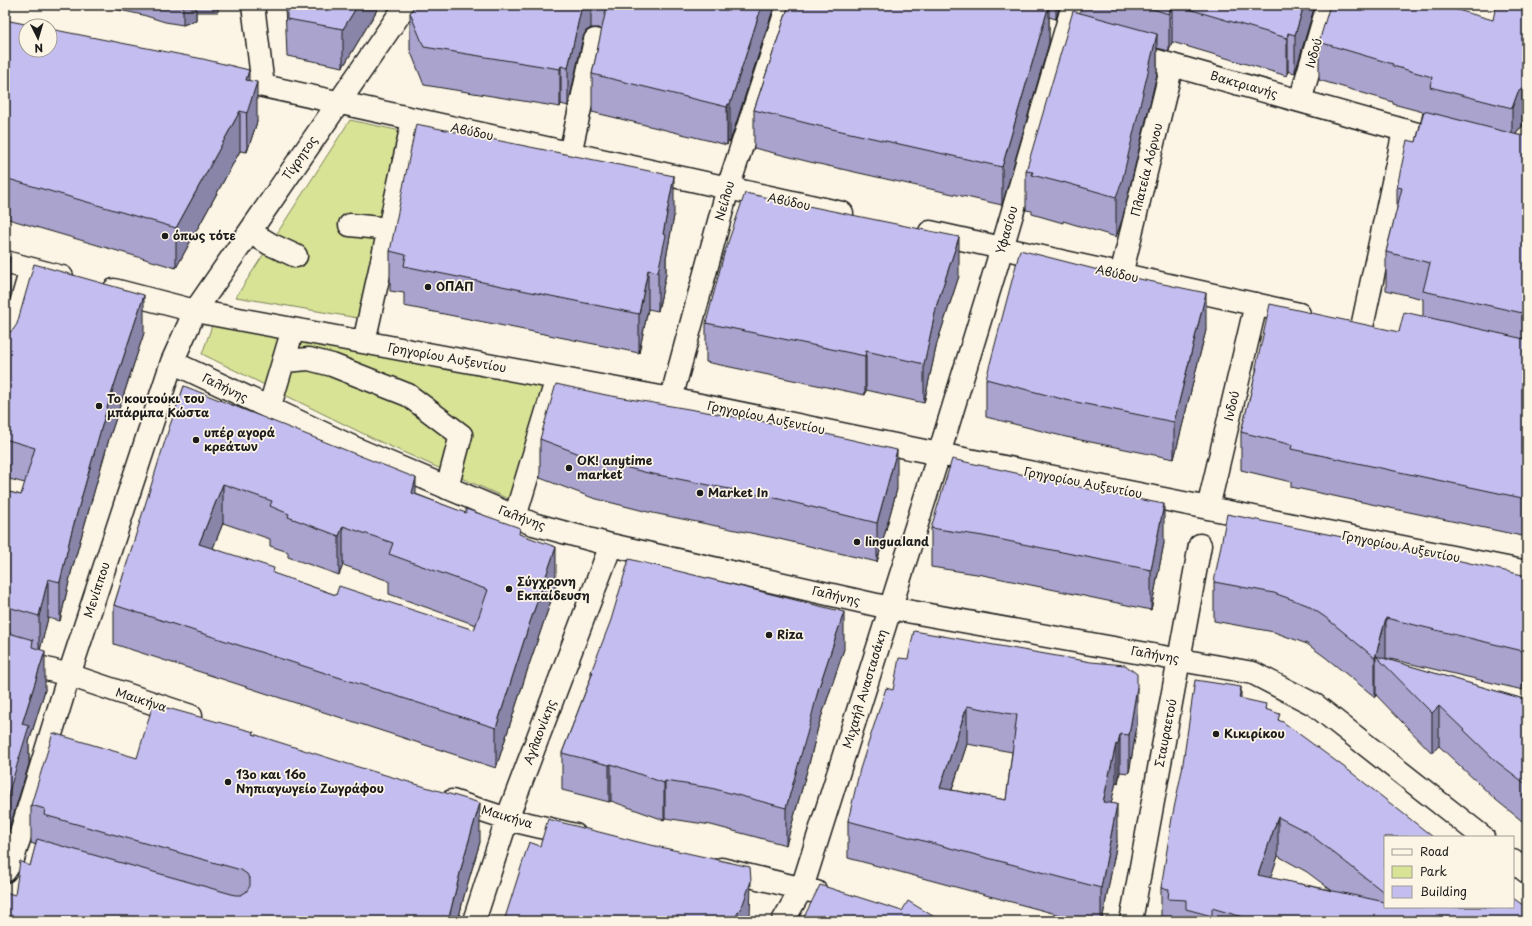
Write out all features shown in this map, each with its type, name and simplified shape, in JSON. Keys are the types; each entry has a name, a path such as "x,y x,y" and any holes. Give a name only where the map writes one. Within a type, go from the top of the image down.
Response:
{"street":[{"path":"253,5 263,86"},
{"name":"Τίγρητος","path":"195,311 406,5"},
{"name":"Νείλου","path":"670,399 728,188 788,5"},
{"name":"Υφασίου","path":"939,454 1002,248 1056,32 1073,5"},
{"name":"Ινδού","path":"1300,101 1328,5"},
{"path":"1056,32 1085,41"},
{"path":"570,154 595,40"},
{"name":"Βακτριανής","path":"1107,47 1462,146"},
{"name":"Πλατεία Αόρνου","path":"1121,275 1172,65"},
{"name":"Αβύδου","path":"210,74 412,120 865,218"},
{"path":"364,342 412,120"},
{"path":"1362,327 1404,131"},
{"path":"350,225 389,229"},
{"name":"Αβύδου","path":"910,228 1316,318"},
{"path":"250,232 270,244 296,256"},
{"name":"Γρηγορίου Αυξεντίου","path":"5,262 195,311 670,399 1527,572"},
{"path":"5,359 32,269"},
{"name":"Ινδού","path":"1208,508 1256,304"},
{"name":"Μενίππου","path":"8,862 172,362 195,311"},
{"path":"1339,322 1384,332"},
{"path":"268,409 293,329"},
{"path":"284,361 309,359 332,365 408,395 461,435 447,488"},
{"name":"Γαλήνης","path":"172,362 268,409 361,451 533,524 611,545 890,608 1253,673 1315,705 1482,836"},
{"path":"515,517 557,378"},
{"name":"Μιχαήλ Αναστασάκη","path":"783,921 802,888 939,454"},
{"name":"Αγλαονίκης","path":"474,921 507,819 611,545"},
{"name":"Σταυραετού","path":"1131,921 1200,545"},
{"name":"Μαικήνα","path":"5,658 69,675 213,723"},
{"name":"Μαικήνα","path":"431,794 507,819 592,839"},
{"path":"8,862 35,865"},
{"path":"1514,862 1527,872"},
{"path":"701,864 833,896"}],"green space":[{"path":"350,120 410,133 369,320 236,297"},
{"path":"213,323 549,387 515,502 376,440 202,354"}],"building":[{"path":"287,5 358,5 343,29 287,19"},
{"path":"415,5 582,5 568,68 561,66 560,69 424,47 410,13"},
{"path":"607,5 762,5 730,104 728,104 727,107 592,74"},
{"path":"789,5 1049,5 1002,167 754,110"},
{"path":"1139,5 1171,5 1169,14"},
{"path":"1175,5 1304,5 1295,35 1288,33 1287,38"},
{"path":"1330,5 1440,5 1493,20 1496,5 1527,5 1527,88 1523,88 1518,92 1512,108 1430,87 1432,77 1319,42"},
{"path":"1073,11 1157,34 1122,181 1116,197 1032,175 1033,172 1026,171"},
{"path":"5,20 18,23 18,58 58,58 58,31 203,59 249,70 246,80 257,82 247,113 240,111 176,228 5,178"},
{"path":"1424,111 1527,136 1527,314 1423,291 1430,263 1386,252 1402,188 1397,187 1407,140 1416,142"},
{"path":"416,124 674,176 663,234 666,235 658,272 648,270 639,314 404,266 406,255 390,251"},
{"path":"745,193 959,237 937,304 924,364 866,351 865,356 706,323 724,254"},
{"path":"1020,250 1106,272 1206,293 1174,422 1066,400 986,379"},
{"path":"5,255 10,257 5,276"},
{"path":"34,264 144,295 109,401 71,534 60,582 48,579 39,616 5,607 5,491 21,495 35,448 5,439 5,332 8,333 13,330 17,324"},
{"path":"1270,304 1399,332 1404,312 1524,339 1527,338 1527,499 1291,449 1292,445 1241,432 1257,368"},
{"path":"556,384 606,395 795,427 897,450 877,523 775,498 648,473 593,459 540,439"},
{"path":"184,386 416,478 412,493 466,513 466,509 520,528 519,534 556,547 496,728 114,605 169,428","holes":["223,484 272,501 270,506 289,514 288,517 339,536 343,526 393,543 389,554 488,590 474,630 339,586 336,595 273,573 274,568 199,544"]},
{"path":"952,459 1164,504 1151,570 983,536 931,528"},
{"path":"1227,514 1452,559 1527,576 1527,650 1523,651 1386,618 1375,658 1325,617 1307,605 1274,593 1214,582"},
{"path":"629,559 844,612 818,690 786,808 711,788 665,781 664,783 611,764 609,765 562,753 611,620"},
{"path":"914,631 1091,662 1125,665 1137,674 1137,687 1129,735 1120,734 1118,745 1116,744 1103,802 1117,804 1101,888 848,821 860,769 886,688 893,690 899,658 908,659","holes":["967,706 1017,715 1006,800 940,788"]},
{"path":"5,632 33,640 32,647 45,651 22,724 29,726 7,798 5,797"},
{"path":"1376,656 1527,700 1527,785 1496,761 1439,706 1432,713"},
{"path":"1195,680 1241,687 1239,698 1266,704 1265,709 1280,714 1278,720 1283,722 1352,773 1432,836 1384,836 1384,892 1307,832 1278,817 1258,875 1384,902 1384,908 1514,908 1514,899 1527,908 1527,921 1256,921 1212,908 1212,916 1186,909 1186,900 1168,899 1169,889 1161,888 1172,818 1182,770"},
{"path":"153,704 254,732 253,734 348,764 480,803 464,857 448,921 5,921 5,892 15,895 20,861 30,866 37,839 235,895 241,895 246,892 250,886 250,880 247,874 241,870 44,815 45,809 31,805 53,733 137,758"},
{"path":"548,819 642,843 750,867 751,881 743,904 733,921 504,921 529,842 540,846"},
{"path":"820,885 902,911 908,901 941,921 802,921"}],"place":[{"name":"όπως τότε","path":"165,236"},
{"name":"ΟΠΑΠ","path":"428,287"},
{"name":"Το κουτούκι του μπάρμπα Κώστα","path":"99,406"},
{"name":"υπέρ αγορά κρεάτων","path":"196,440"},
{"name":"OK! anytime market","path":"569,468"},
{"name":"Market In","path":"700,493"},
{"name":"lingualand","path":"857,542"},
{"name":"Σύγχρονη Εκπαίδευση","path":"509,589"},
{"name":"Riza","path":"769,635"},
{"name":"Κικιρίκου","path":"1216,734"},
{"name":"13ο και 16ο Νηπιαγωγείο Ζωγράφου","path":"228,782"}]}
